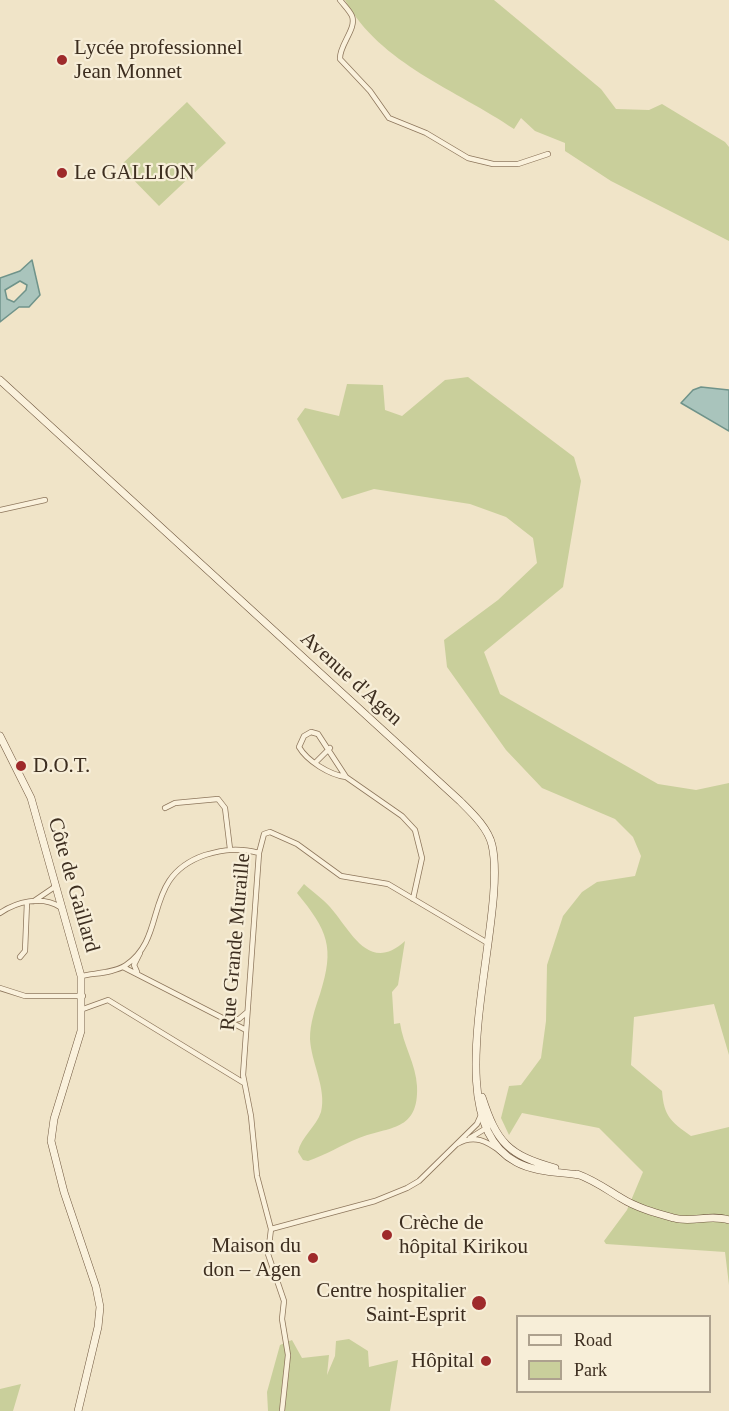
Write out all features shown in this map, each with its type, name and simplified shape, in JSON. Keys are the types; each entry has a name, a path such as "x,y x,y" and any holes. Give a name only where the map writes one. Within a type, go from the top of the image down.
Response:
{"main road":[{"name":"Avenue d'Agen","path":"0,380 471,812 487,833 494,859 477,1033 481,1115 487,1125"},
{"name":"Côte de Gaillard","path":"0,736 31,798 81,976 83,1009 76,1050 54,1119 51,1141 64,1192 96,1287 100,1307 98,1327 78,1411"},
{"name":"Avenue d'Agen","path":"479,1086 487,1125"},
{"path":"487,1125 492,1141 503,1153 523,1165 579,1175"},
{"path":"487,1125 516,1155 579,1175 603,1185 630,1202 657,1213 684,1219 711,1216 729,1220"}],"street":[{"path":"340,0 352,17 340,52 340,59 370,91 389,118 426,133 474,160 518,164 548,154"},
{"path":"0,510 45,500"},
{"path":"346,777 339,776 315,763 300,749 304,736 311,732 318,734 330,748 346,777 402,816 415,830 422,858 413,899"},
{"path":"315,763 330,748"},
{"path":"165,808 175,803 218,799 225,808 230,849"},
{"name":"Rue Grande Muraille","path":"282,1411 288,1355 282,1318 284,1301 268,1254 271,1229 257,1176 251,1116 244,1083 259,853 264,834 270,832 279,835 341,876 388,884 486,942"},
{"path":"137,972 134,965 169,879 184,865 197,858 239,848 259,853"},
{"path":"30,902 47,894 56,886"},
{"path":"20,957 25,951 30,902"},
{"path":"0,913 16,903 52,903 63,908"},
{"path":"123,967 145,942"},
{"path":"81,976 123,967 137,972 246,1030"},
{"path":"0,988 25,996 83,996"},
{"path":"83,1009 108,1000 244,1083"},
{"path":"227,1021 239,1019 247,1012"},
{"path":"271,1229 398,1192 419,1181 471,1129 481,1115"},
{"path":"441,1157 487,1125"},
{"path":"471,1129 487,1125"},
{"path":"470,1138 485,1141 503,1153"}],"green space":[{"path":"345,0 494,0 601,89 616,109 649,110 662,104 725,142 729,147 729,241 611,181 565,151 565,143 535,131 521,118 514,129 421,74 378,42"},
{"path":"187,102 226,143 159,206 120,166"},
{"path":"468,377 574,457 581,481 563,587 484,652 500,694 658,784 696,790 729,783 729,1055 714,1004 634,1017 631,1065 662,1091 664,1106 669,1117 691,1136 729,1127 729,1285 725,1252 606,1244 604,1241 627,1210 643,1172 599,1128 522,1113 509,1135 501,1118 509,1086 521,1085 541,1058 546,1021 547,965 563,916 582,892 597,882 635,876 641,856 633,837 615,819 542,788 506,750 447,667 444,640 498,600 537,563 533,538 506,517 470,504 374,489 342,499 297,419 305,408 339,416 347,384 383,385 385,410 402,416 445,380"},
{"path":"304,884 330,907 353,937 371,951 381,953 392,950 405,941 398,985 392,992 394,1024 400,1023 417,1086 413,1112 400,1125 359,1138 308,1161 303,1160 298,1152 321,1112 322,1094 311,1048 310,1033 325,978 327,951 322,929 297,893"},
{"path":"349,1339 368,1351 369,1367 398,1360 390,1411 268,1411 267,1392 280,1345 292,1340 302,1358 329,1355 327,1375 335,1356 336,1341"},
{"path":"21,1384 13,1411 0,1411 0,1389"}],"water":[{"path":"32,260 40,295 29,307 19,307 0,322 0,278 20,271","holes":["20,281 27,285 26,290 14,302 7,299 5,290"]},
{"path":"701,387 729,390 729,431 681,403 693,390"}],"place":[{"name":"Lycée professionnel Jean Monnet","path":"62,60"},
{"name":"Le GALLION","path":"62,173"},
{"name":"D.O.T.","path":"21,766"},
{"name":"Crèche de hôpital Kirikou","path":"387,1235"},
{"name":"Maison du don – Agen","path":"313,1258"},
{"name":"Centre hospitalier Saint-Esprit","path":"479,1303"},
{"name":"Hôpital","path":"486,1361"}]}
